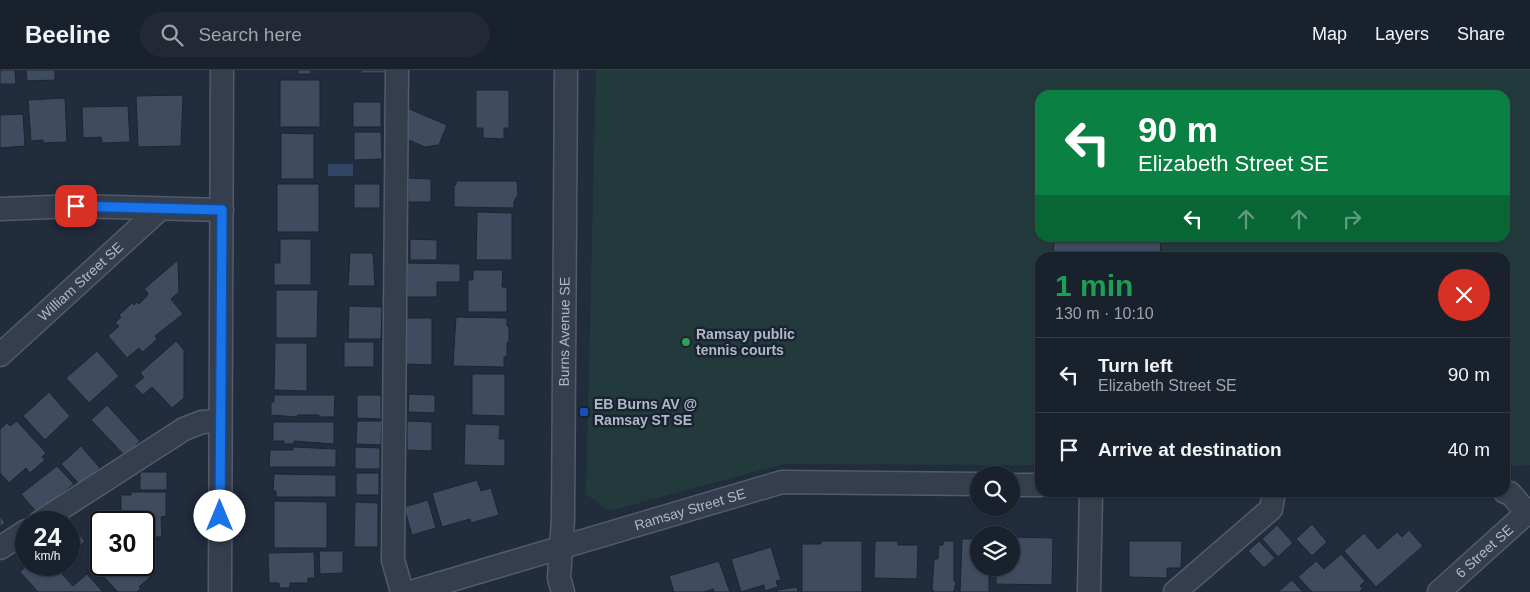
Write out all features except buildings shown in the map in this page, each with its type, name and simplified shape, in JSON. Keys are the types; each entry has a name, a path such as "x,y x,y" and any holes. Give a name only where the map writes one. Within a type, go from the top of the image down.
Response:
{"street":[{"path":"220,592 219,421 222,70"},
{"path":"397,70 393,560 402,592"},
{"name":"Burns Avenue SE","path":"563,592 559,578 563,519 566,70"},
{"path":"0,209 76,206 222,210"},
{"name":"William Street SE","path":"0,355 160,209"},
{"path":"57,511 184,429 202,422 219,421"},
{"name":"Ramsay Street SE","path":"411,592 782,482 970,484"},
{"path":"1020,485 1035,485"},
{"path":"1510,493 1529,512"},
{"path":"1089,592 1090,497"},
{"path":"1175,592 1271,509 1273,497"},
{"name":"6 Street SE","path":"1439,592 1529,512"},
{"path":"0,548 15,538"}],"green space":[{"path":"596,70 1530,70 1530,465 1510,467 1510,252 1035,252 1035,465 784,464 609,511 586,494"}],"water":[{"path":"328,164 353,164 353,176 328,176"}],"place":[{"name":"Ramsay public tennis courts","path":"686,342"},
{"name":"EB Burns AV @ Ramsay ST SE","path":"584,412"}],"route":[{"path":"76,206 222,210 219,421 220,516"}]}
